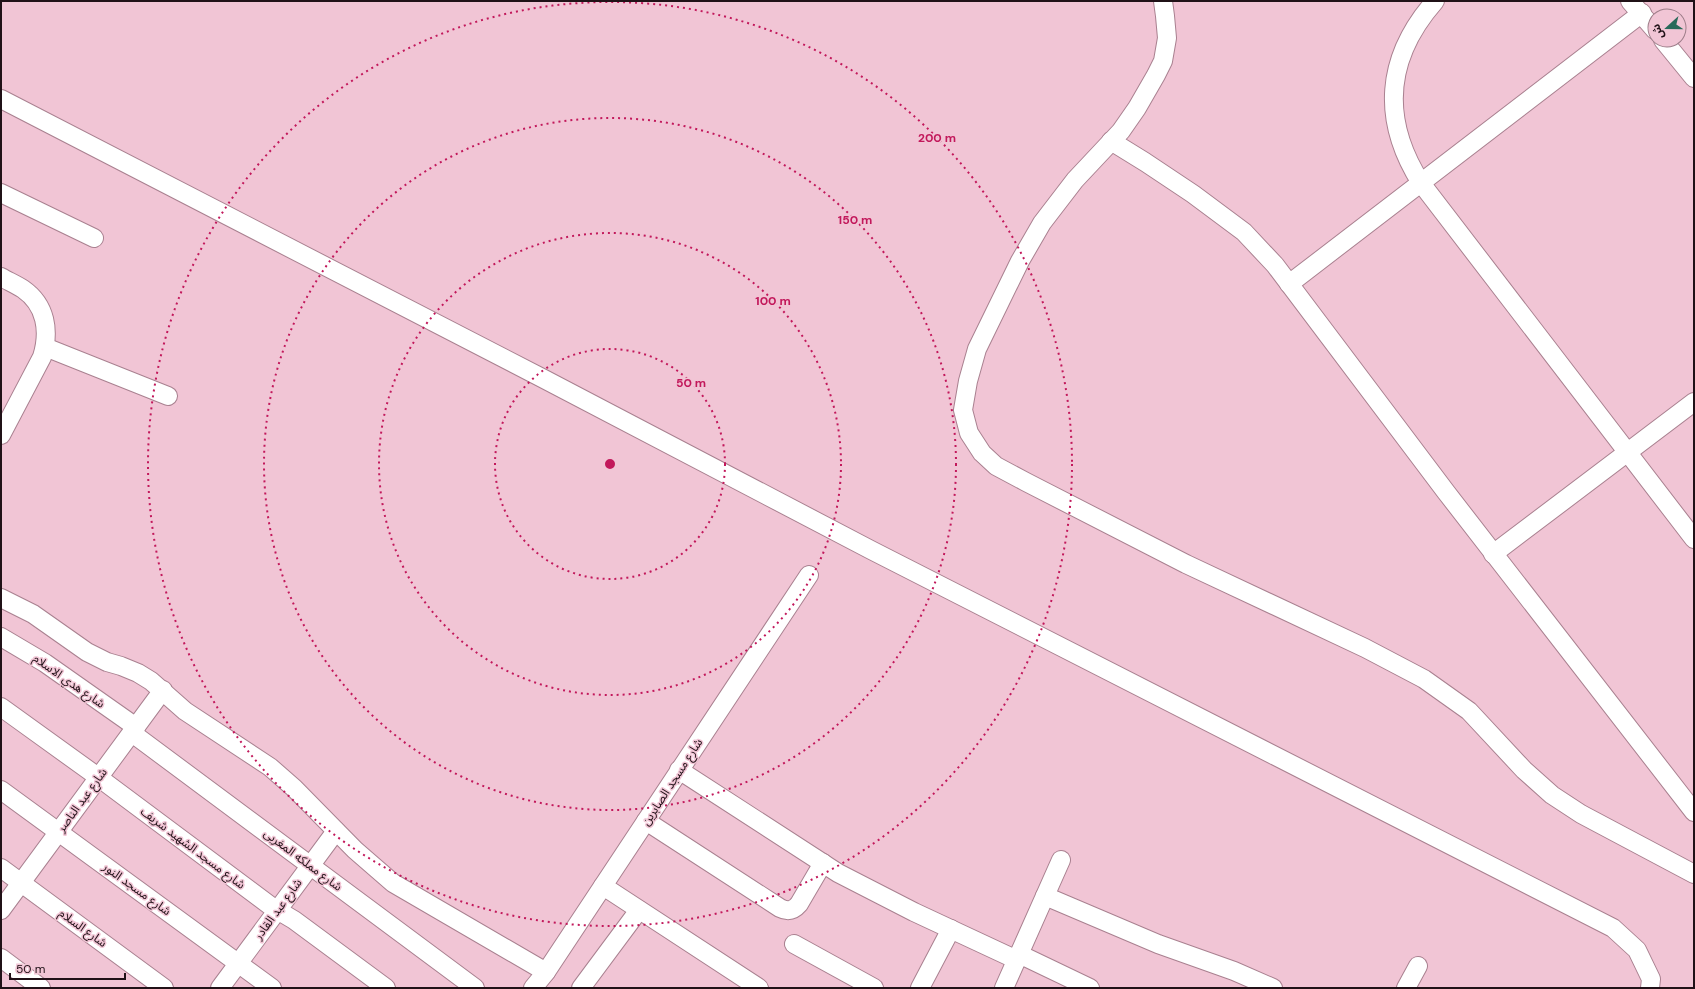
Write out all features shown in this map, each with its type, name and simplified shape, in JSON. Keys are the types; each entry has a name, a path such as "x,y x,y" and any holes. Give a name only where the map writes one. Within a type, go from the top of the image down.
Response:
{"street":[{"path":"1163,1 1167,38 1163,61 1138,108 1120,131 1074,180 1042,223 1020,261 977,349 968,381 963,410 969,433 982,453 996,466 1186,564 1365,648 1424,679 1469,711 1524,770 1552,795 1581,814 1694,874"},
{"path":"1435,1 1411,32 1403,50 1398,70 1394,89 1395,116 1402,148 1421,183 1694,539"},
{"path":"1289,284 1421,183 1636,7 1647,20"},
{"path":"1670,48 1694,78"},
{"path":"1,99 544,379 870,550 1613,928 1637,950 1651,979 1650,988"},
{"path":"1111,141 1187,190 1244,232 1274,265 1493,554 1694,812"},
{"path":"1,193 94,238"},
{"path":"1,435 42,357 45,347 47,327 43,312 35,300 23,289 2,281"},
{"path":"45,347 168,396"},
{"path":"1493,554 1694,402"},
{"name":"شارع مسجد الصابرين","path":"534,988 808,575"},
{"path":"1,598 33,614 87,652 107,662 138,673 163,690 172,702 270,767 294,788 372,866 393,883 546,972"},
{"name":"شارع هدي الاسلام","path":"1,637 45,663 134,730"},
{"name":"شارع عبد الناصر","path":"1,910 163,690"},
{"name":"شارع مسجد الشهيد شريف","path":"1,707 98,777 272,907 386,988"},
{"name":"شارع مملكه المغربى","path":"134,730 310,866 475,988"},
{"path":"680,770 823,863 882,896 951,929 1090,988"},
{"name":"شارع مسجد النور","path":"1,790 272,988"},
{"path":"646,821 780,908 787,911 794,909 799,904 823,863"},
{"name":"شارع عبد القادر","path":"220,988 336,831"},
{"path":"1004,988 1061,860"},
{"name":"شارع السلام","path":"1,868 164,988"},
{"path":"603,886 759,988"},
{"path":"1045,896 1158,944 1234,971 1273,988"},
{"path":"581,988 639,910"},
{"path":"920,988 951,929"},
{"path":"794,944 874,988"},
{"path":"1,958 41,988"},
{"path":"1406,988 1418,966"}]}
